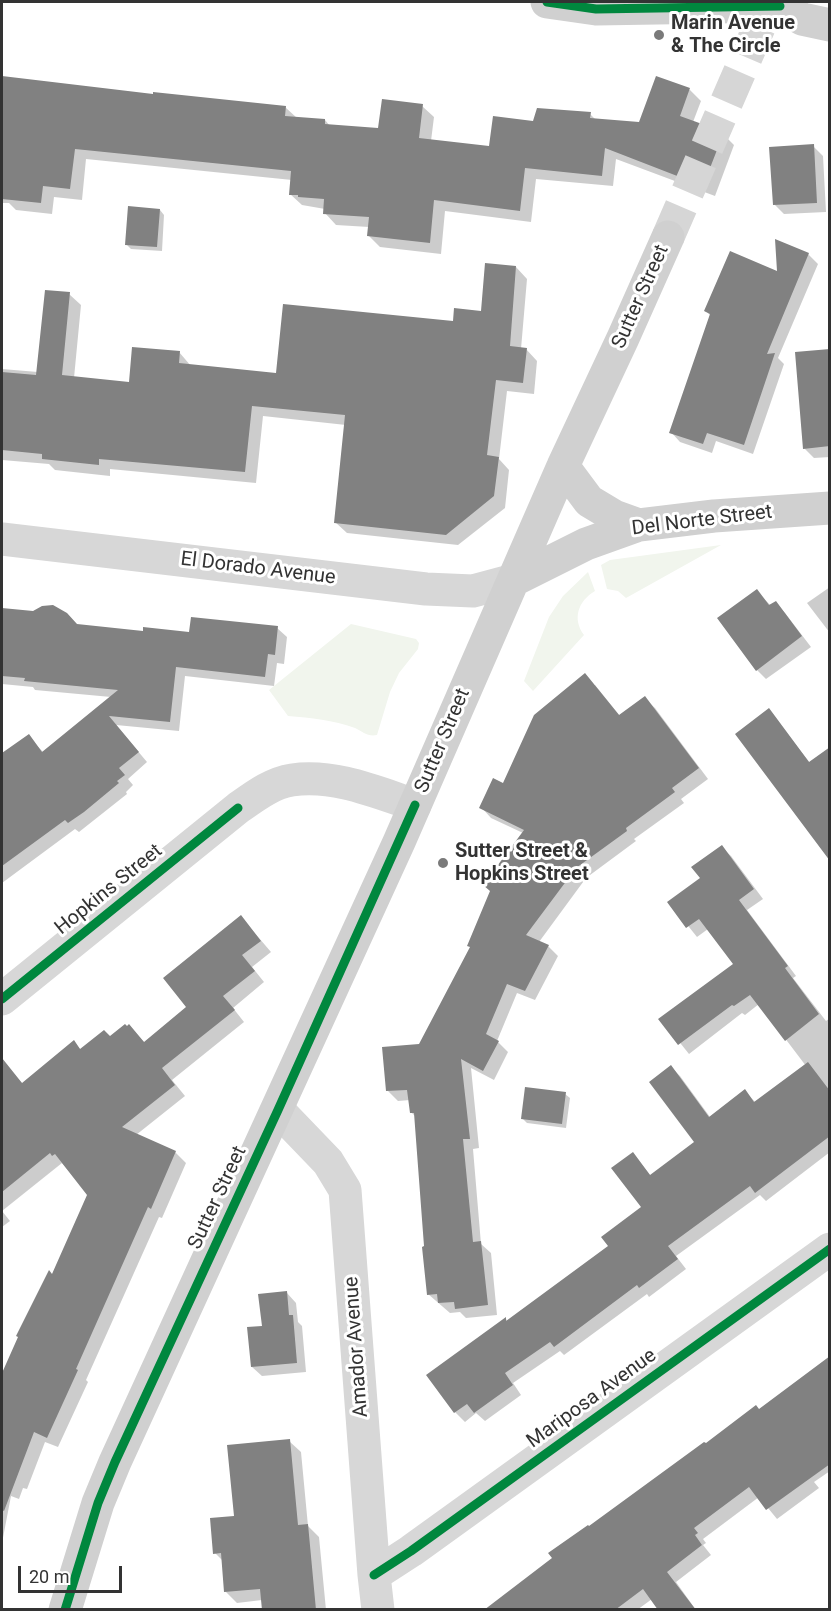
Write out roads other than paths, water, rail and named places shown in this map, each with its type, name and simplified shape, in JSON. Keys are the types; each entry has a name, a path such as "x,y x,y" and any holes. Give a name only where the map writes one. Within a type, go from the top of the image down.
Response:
{"main road":[{"path":"547,2 596,9 778,4 802,19 830,25"},
{"name":"Sutter Street","path":"65,1610 98,1503 115,1462 278,1110 415,806 562,466 668,237"},
{"path":"562,466 589,501 614,516 639,525"},
{"name":"Del Norte Street","path":"514,580 586,544 639,525 714,516 830,508"}],"street":[{"name":"El Dorado Avenue","path":"2,539 426,589 473,591 514,580"},
{"name":"Hopkins Street","path":"2,999 263,790 291,780 327,779 363,788 415,806"},
{"name":"Amador Avenue","path":"278,1110 328,1162 345,1190 378,1610"},
{"name":"Mariposa Avenue","path":"374,1575 411,1551 830,1249"}],"tunnel":[{"path":"668,237 770,2"}],"place":[{"name":"Marin Avenue & The Circle","path":"659,35"},
{"name":"Sutter Street & Hopkins Street","path":"443,863"}]}
